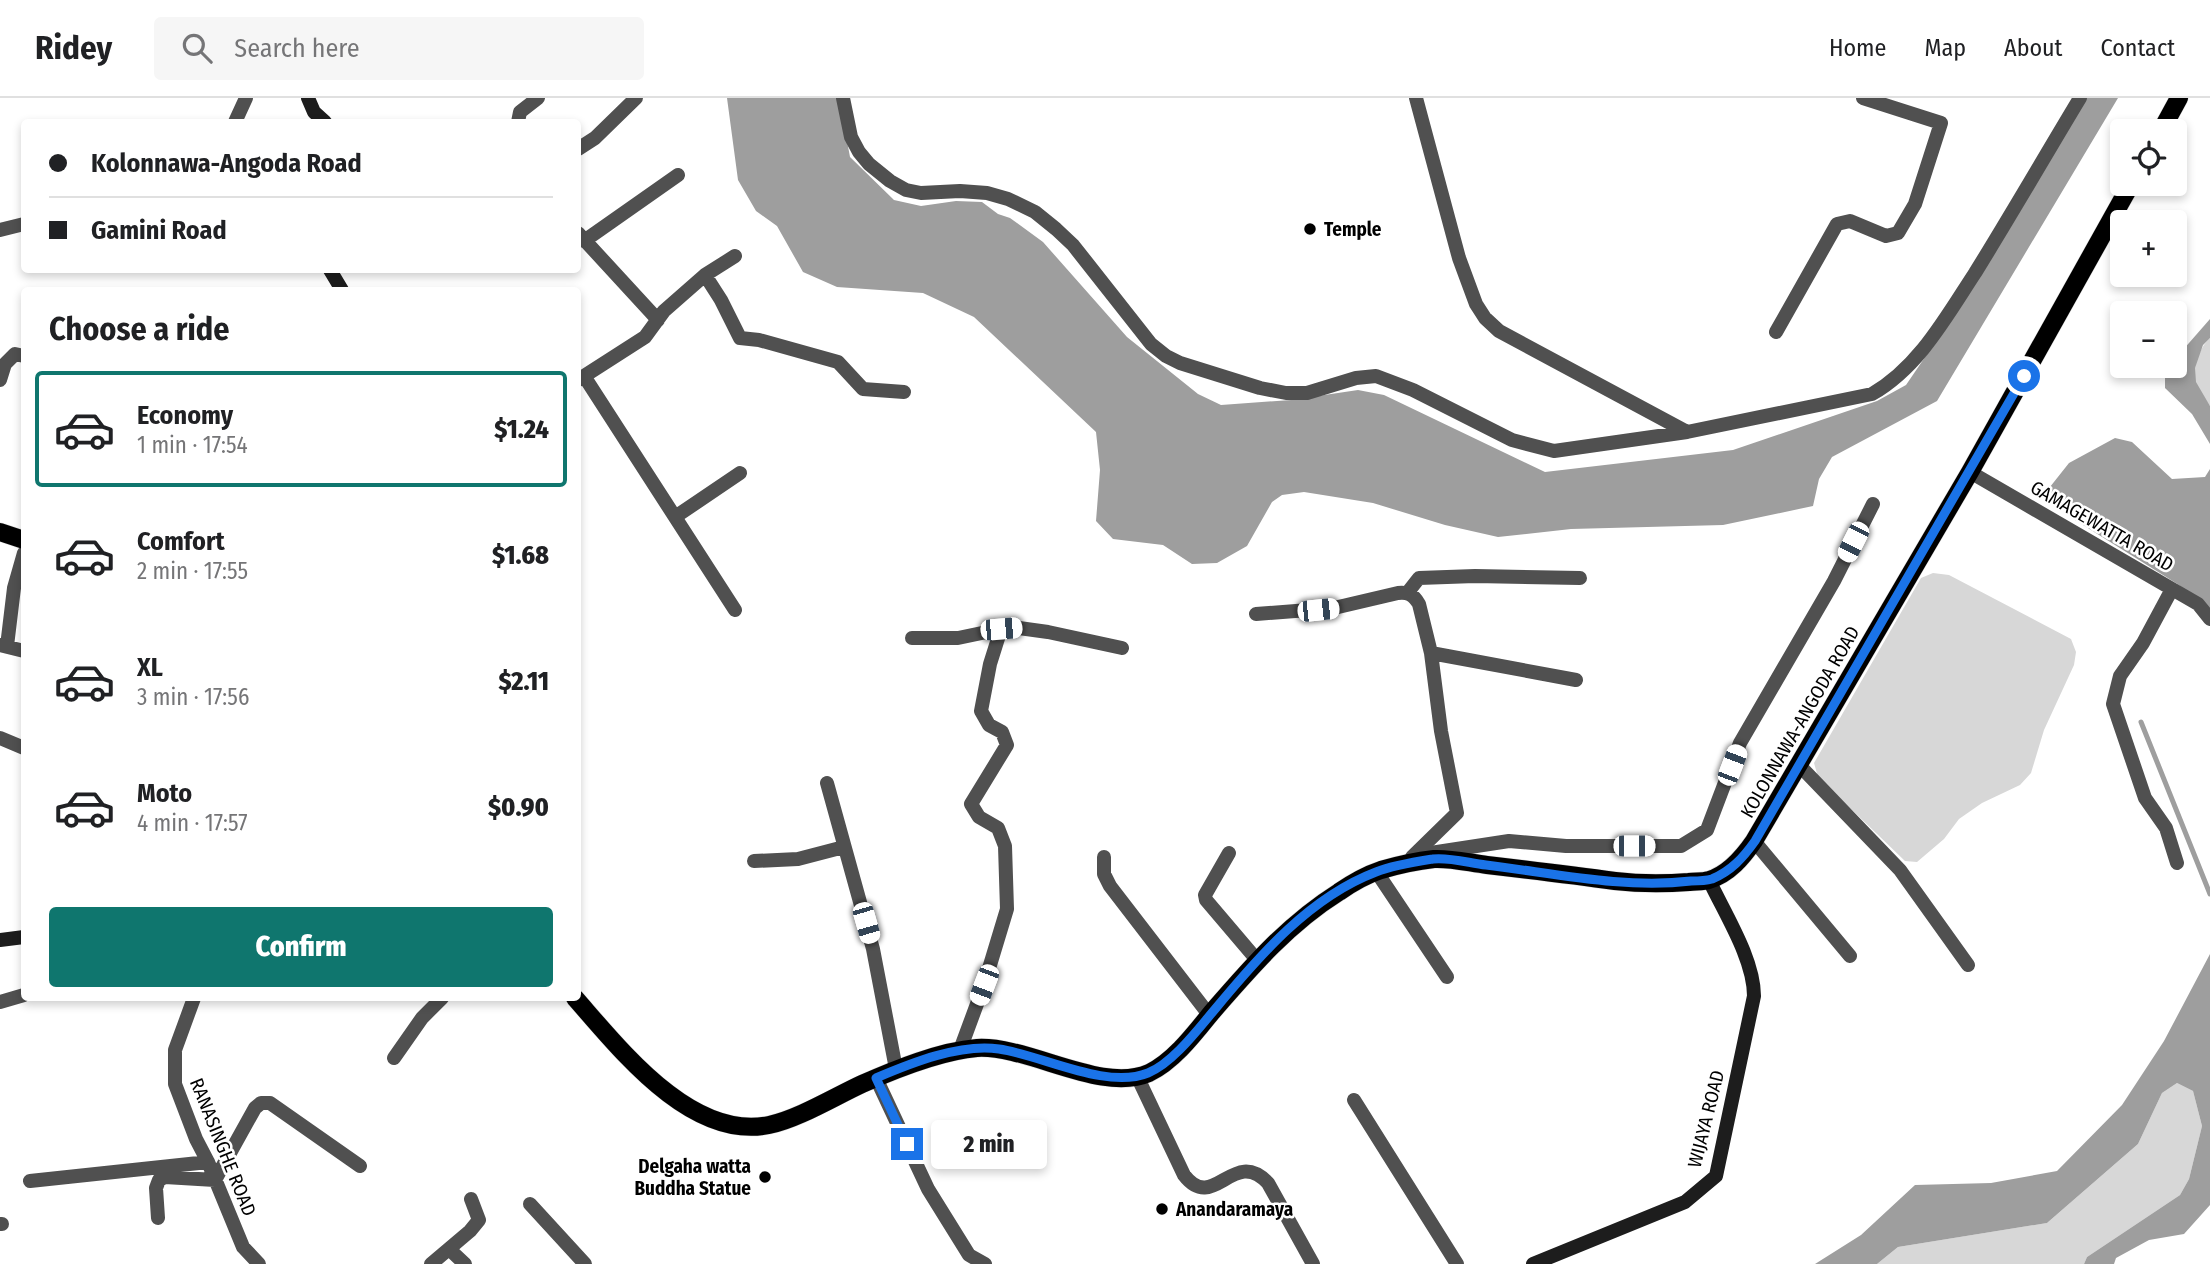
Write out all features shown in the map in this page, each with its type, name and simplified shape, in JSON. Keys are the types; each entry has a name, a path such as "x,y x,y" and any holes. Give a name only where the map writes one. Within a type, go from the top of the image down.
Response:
{"main road":[{"path":"2168,119 2179,98"},
{"name":"KOLONNAWA-ANGODA ROAD","path":"1137,1076 1149,1073 1161,1065 1185,1043 1257,960 1291,926 1352,883 1408,860 1436,859 1626,882 1667,884 1709,880 1742,859 1970,472 2124,196"},
{"path":"0,532 21,539"},
{"path":"578,1001 631,1063 663,1089 697,1112 718,1122 741,1127 770,1125 783,1121 896,1069 960,1050 997,1048 1083,1072 1114,1077 1137,1076"}],"street":[{"path":"236,119 246,98"},
{"path":"308,98 314,112 322,119"},
{"path":"519,119 520,112 538,98"},
{"path":"581,147 595,138 636,98"},
{"path":"843,98 851,136 859,152 890,181 906,190 921,193 987,193 1008,199 1035,212 1073,245 1151,344 1180,363 1259,388 1286,393 1307,393 1356,377 1376,376 1413,390 1512,440 1554,451 1687,432 1872,394 1886,386 1935,335 2080,98"},
{"path":"1416,98 1459,257 1476,304 1485,318 1499,331 1687,432"},
{"path":"1776,332 1836,224 1850,220 1886,236 1898,233 1915,204 1941,124 1863,98"},
{"path":"658,320 581,237 678,175"},
{"path":"0,230 21,225"},
{"path":"735,256 705,275 664,311 645,337 581,378 735,610"},
{"path":"705,275 740,338 759,340 838,362 863,389 904,392"},
{"path":"0,380 9,359 15,354 21,355"},
{"path":"675,517 740,472"},
{"name":"GAMAGEWATTA ROAD","path":"1970,472 2197,604 2210,619"},
{"path":"1408,860 1446,849 1509,841 1566,846 1681,846 1707,830 1740,743 1834,581 1873,504"},
{"path":"21,564 3,645 21,650"},
{"path":"1408,592 1419,578 1580,578"},
{"path":"2172,589 2143,643 2120,676 2113,704 2145,798 2166,828 2177,863"},
{"path":"1256,614 1334,608 1398,593 1408,592 1415,597 1431,653 1441,731 1457,813 1408,860"},
{"path":"912,638 958,638 1019,628 1122,648"},
{"path":"960,1050 984,985 1007,909 1005,846 998,828 979,817 971,804 1007,745 1002,732 989,725 981,711 990,664 1001,629"},
{"path":"1431,653 1576,680"},
{"path":"0,738 21,747"},
{"path":"1799,765 1900,870 1968,965"},
{"path":"827,783 873,949 896,1069"},
{"path":"1755,841 1850,956"},
{"path":"754,861 798,859 844,847"},
{"path":"1229,853 1205,895 1206,900 1257,960"},
{"path":"1104,857 1104,874 1110,886 1210,1016"},
{"path":"1376,872 1447,977"},
{"name":"WIJAYA ROAD","path":"1533,1264 1685,1202 1716,1177 1754,996 1754,980 1709,880"},
{"path":"0,940 21,936"},
{"path":"0,1002 21,996"},
{"name":"RANASINGHE ROAD","path":"193,1001 174,1050 175,1084 195,1139 208,1162 243,1247 259,1264"},
{"path":"394,1058 422,1018 439,1001"},
{"path":"1137,1076 1184,1175 1191,1183 1211,1188 1239,1172 1249,1170 1261,1174 1268,1182 1312,1264"},
{"path":"876,1078 928,1189 969,1255 985,1264"},
{"path":"1354,1100 1457,1264"},
{"path":"158,1218 156,1188 159,1180 165,1177 215,1180 255,1108 261,1102 270,1103 360,1166"},
{"path":"30,1181 208,1162"},
{"path":"430,1264 470,1231 479,1220 471,1199"},
{"path":"530,1204 585,1264"},
{"path":"449,1249 465,1264"}],"shaded area":[{"path":"727,98 839,98 850,157 894,200 921,206 956,201 982,202 998,214 1010,218 1043,242 1127,337 1198,394 1221,405 1291,400 1358,390 1384,395 1545,472 1733,450 1877,401 1906,385 1964,300 2085,98 2118,98 1937,401 1832,457 1819,479 1813,506 1723,525 1571,529 1498,537 1445,525 1373,503 1304,492 1282,495 1272,502 1247,546 1217,563 1192,564 1163,545 1113,539 1096,521 1100,470 1096,432 974,317 923,293 837,287 803,272 777,226 756,211 738,180"},
{"path":"2210,319 2210,338 2203,345 2195,368 2196,382 2210,406 2210,444 2192,414 2165,388 2165,378 2187,378 2187,345"},
{"path":"2210,338 2210,406 2194,376 2198,358"},
{"path":"2115,438 2132,442 2172,479 2205,477 2210,469 2210,609 2179,585 2075,520 2046,492 2069,463"},
{"path":"1933,573 1949,575 2071,639 2076,652 2074,665 2044,730 2031,773 2020,785 1982,803 1959,819 1944,839 1917,862 1905,861 1818,777 1814,763 1921,578"},
{"path":"2210,954 2210,1205 2184,1234 2149,1240 2116,1258 2114,1264 2084,1264 2087,1257 2180,1195 2189,1179 2202,1126 2193,1091 2177,1083 2162,1093 2138,1144 2047,1223 1898,1247 1877,1264 1815,1264 1861,1235 1915,1185 1991,1183 2057,1171 2122,1105 2164,1041"},
{"path":"2177,1083 2193,1091 2202,1126 2189,1179 2180,1195 2087,1257 2084,1264 1877,1264 1898,1247 2047,1223 2138,1144 2162,1093"}],"waterway":[{"path":"2141,722 2210,894"}],"place":[{"name":"Temple","path":"1310,229"},
{"name":"Delgaha watta Buddha Statue","path":"765,1177"},
{"name":"Anandaramaya","path":"1162,1209"}],"route":[{"path":"907,1144 876,1078 896,1069 960,1050 981,1048 997,1048 1083,1072 1114,1077 1149,1073 1185,1043 1257,960 1291,926 1322,902 1376,872 1402,864 1436,859 1626,882 1667,884 1709,880 1728,870 1742,859 1755,841 2024,376"}]}
